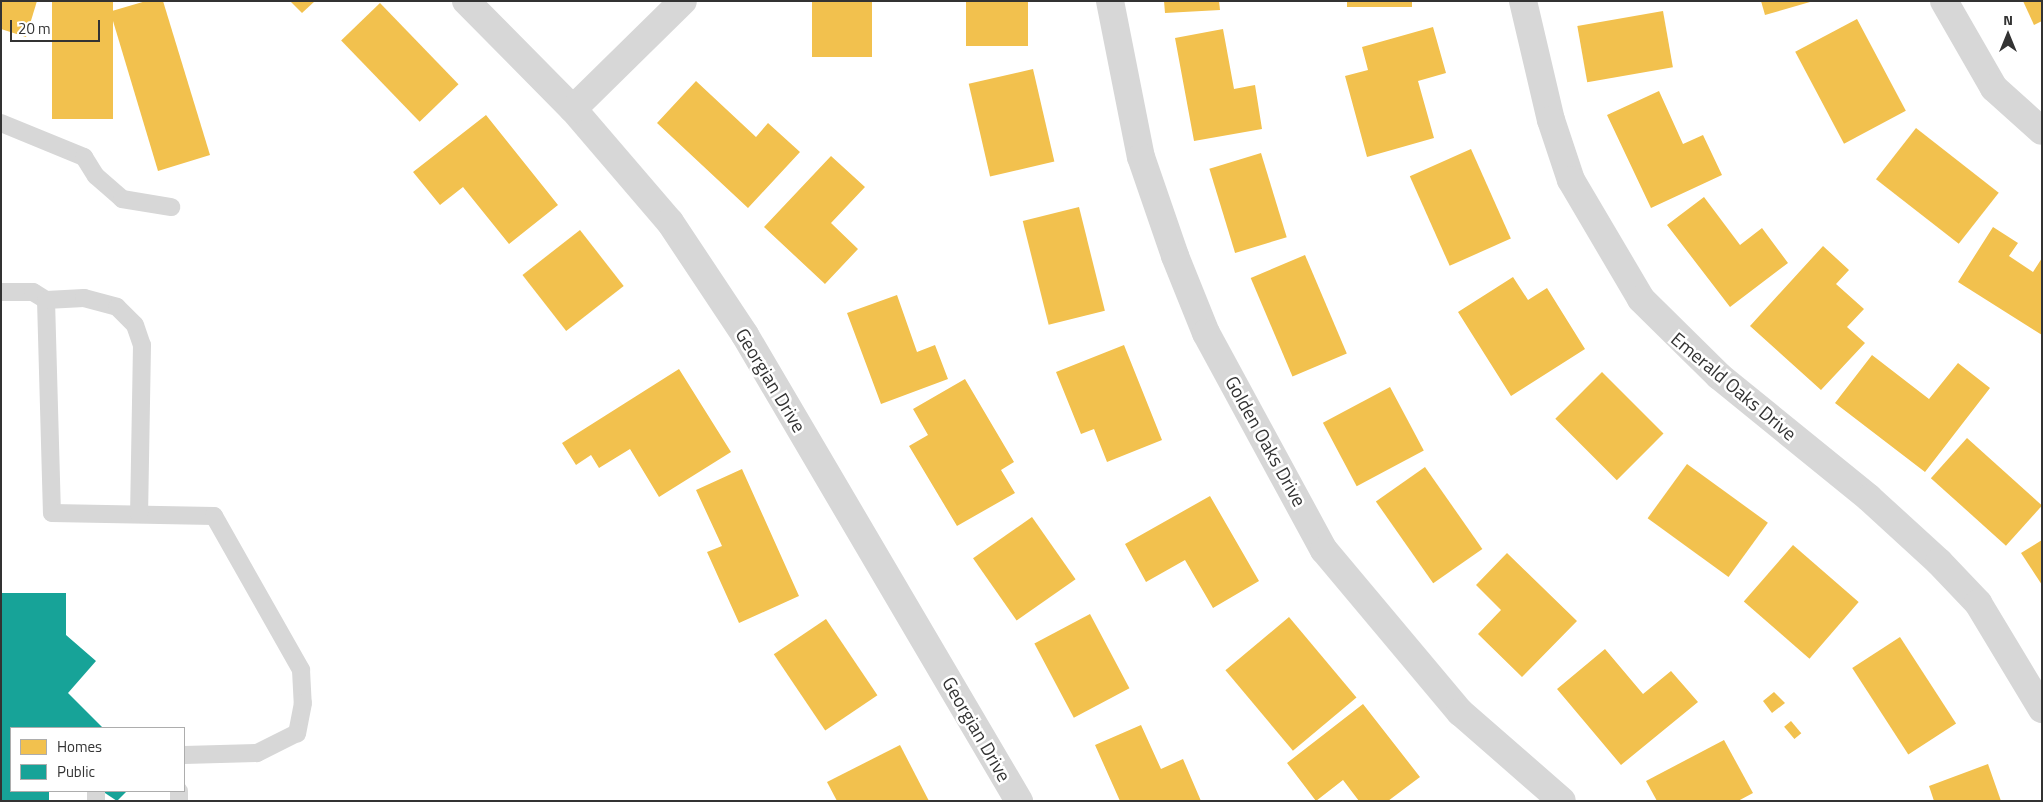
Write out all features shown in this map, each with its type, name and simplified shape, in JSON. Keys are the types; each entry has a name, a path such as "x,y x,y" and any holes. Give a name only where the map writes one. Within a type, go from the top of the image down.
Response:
{"street":[{"name":"Georgian Drive","path":"466,1 573,109 670,222 746,335 1019,801"},
{"path":"573,109 683,1"},
{"name":"Golden Oaks Drive","path":"1110,1 1141,157 1175,256 1206,333 1324,550 1460,712 1562,801"},
{"name":"Emerald Oaks Drive","path":"1523,1 1551,120 1571,180 1641,300 1719,376 1869,498 1939,562 1978,604 2042,709"},
{"path":"1944,1 1994,88 2042,131"}],"lane":[{"path":"1,123 84,157 96,176 122,199 171,207"},
{"path":"1,292 33,292 46,300 84,298 117,307 135,325 142,345 139,514"},
{"path":"46,300 52,512 214,516 301,670 303,703 297,733 257,753 185,755"}],"building: Homes":[{"path":"1,1 37,1 26,37 1,29"},
{"path":"52,1 113,1 113,119 52,119"},
{"path":"146,1 163,1 210,155 158,171 113,21 112,11"},
{"path":"290,1 315,1 302,13"},
{"path":"812,1 872,1 872,57 812,57"},
{"path":"966,1 1028,1 1028,46 966,46"},
{"path":"1164,1 1219,1 1220,10 1165,13"},
{"path":"1347,1 1412,1 1412,7 1347,7"},
{"path":"1761,1 1810,1 1810,2 1765,15"},
{"path":"2023,1 2042,1 2042,21 2034,25"},
{"path":"380,3 458,84 420,122 341,41"},
{"path":"1663,11 1673,67 1587,82 1577,26"},
{"path":"1857,19 1906,111 1844,144 1795,52"},
{"path":"1433,27 1446,73 1418,81 1434,138 1367,157 1345,76 1368,70 1362,47"},
{"path":"1223,29 1234,89 1255,85 1262,129 1194,141 1175,38"},
{"path":"1033,69 1054,162 990,176 969,84"},
{"path":"696,81 756,137 768,123 800,152 748,208 657,123"},
{"path":"1659,91 1683,144 1703,135 1722,175 1651,208 1607,115"},
{"path":"486,115 558,205 509,244 463,187 440,205 413,172"},
{"path":"1916,128 1999,193 1959,244 1876,179"},
{"path":"1471,149 1511,239 1450,266 1410,176"},
{"path":"1261,153 1287,237 1235,253 1209,169"},
{"path":"831,156 865,187 831,223 858,249 825,284 764,227"},
{"path":"1704,197 1740,245 1762,228 1788,263 1730,307 1667,225"},
{"path":"1079,207 1105,311 1049,325 1023,221"},
{"path":"1993,227 2018,243 2009,256 2033,272 2042,258 2042,335 1958,282"},
{"path":"580,230 624,286 566,331 522,275"},
{"path":"1823,246 1849,270 1836,284 1864,309 1847,327 1865,343 1821,390 1750,326"},
{"path":"1305,255 1347,353 1292,377 1251,278"},
{"path":"1513,277 1528,300 1547,288 1585,349 1511,396 1458,312"},
{"path":"897,295 917,352 935,345 948,379 881,404 847,313"},
{"path":"1124,345 1162,440 1107,462 1094,429 1081,434 1056,372"},
{"path":"1872,355 1929,399 1958,363 1990,388 1925,472 1835,403"},
{"path":"679,369 731,452 659,497 630,449 599,468 591,455 576,465 562,443"},
{"path":"1602,372 1664,434 1617,480 1555,419"},
{"path":"965,379 1014,462 1001,470 1015,493 957,526 909,446 928,435 913,409"},
{"path":"1390,387 1424,451 1357,486 1323,423"},
{"path":"1967,438 2042,506 2006,546 1931,478"},
{"path":"1687,464 1768,523 1729,577 1648,518"},
{"path":"1425,467 1482,549 1433,583 1376,501"},
{"path":"742,469 799,596 739,623 707,552 722,546 696,490"},
{"path":"1210,496 1259,581 1213,608 1185,560 1146,582 1125,544"},
{"path":"1032,517 1076,579 1017,621 973,558"},
{"path":"2042,540 2042,585 2021,553"},
{"path":"1793,545 1859,602 1809,659 1744,602"},
{"path":"1507,553 1577,621 1522,677 1478,634 1501,610 1476,585"},
{"path":"1090,614 1129,688 1074,718 1034,644"},
{"path":"1289,617 1356,697 1293,751 1225,670"},
{"path":"826,619 877,695 825,731 774,654"},
{"path":"1900,637 1956,723 1908,754 1852,668"},
{"path":"1605,649 1643,694 1671,671 1698,702 1621,765 1557,689"},
{"path":"1774,692 1785,703 1772,713 1763,701"},
{"path":"1363,704 1420,777 1388,801 1359,801 1343,780 1316,801 1287,763"},
{"path":"1791,721 1801,733 1794,739 1784,727"},
{"path":"1141,725 1161,769 1183,759 1201,801 1120,801 1095,745"},
{"path":"1724,740 1753,793 1738,801 1657,801 1646,781"},
{"path":"900,745 929,801 837,801 827,782"},
{"path":"1988,764 2001,801 1934,801 1929,786"}],"building: Public":[{"path":"1,593 66,593 66,635 96,661 68,693 102,727 10,727 10,792 49,792 49,801 1,801"},
{"path":"104,792 126,792 117,801"}]}
